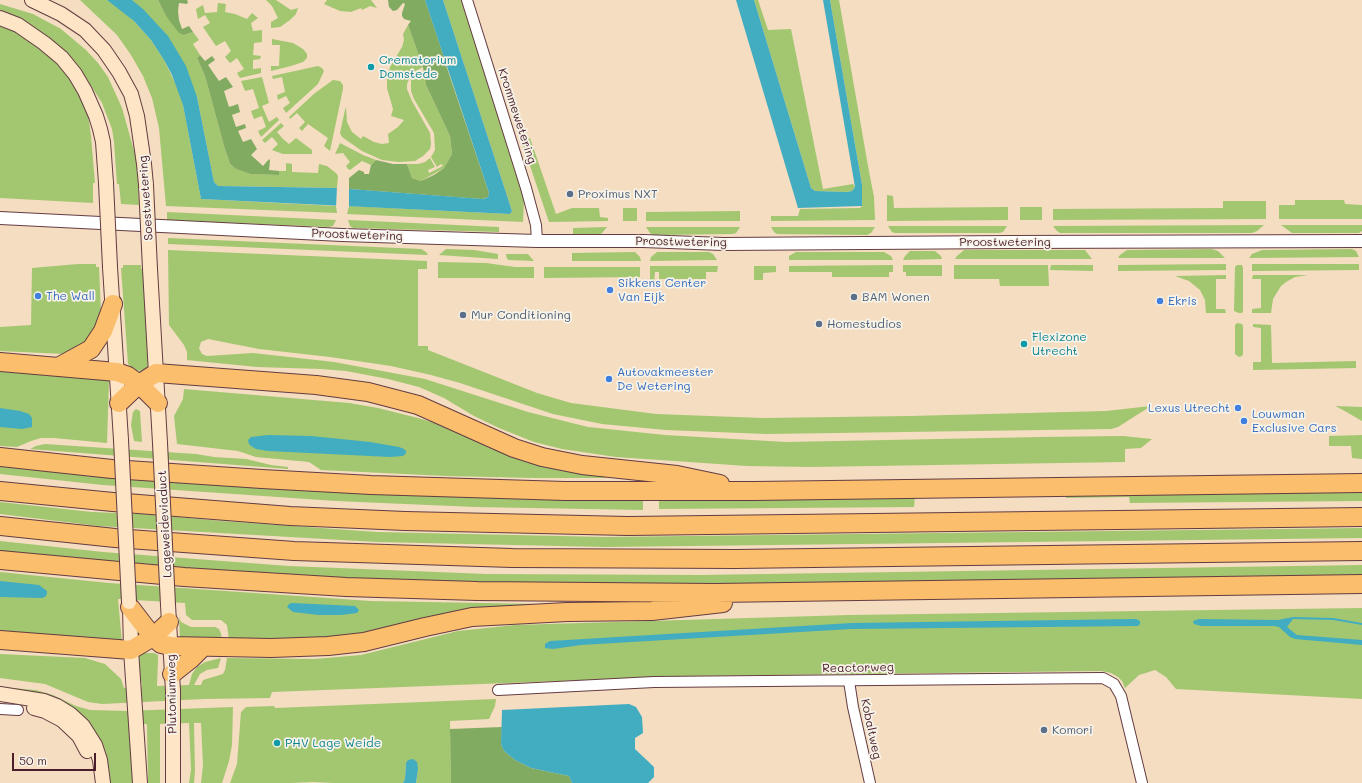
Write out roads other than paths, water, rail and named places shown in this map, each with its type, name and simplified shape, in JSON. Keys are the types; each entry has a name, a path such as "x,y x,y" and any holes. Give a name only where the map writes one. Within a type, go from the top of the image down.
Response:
{"highway":[{"path":"59,366 91,349 103,331 113,304"},
{"path":"0,362 117,372 128,376 139,384 158,403"},
{"path":"119,403 139,384 156,373 316,386 368,392 418,405 514,448 542,457 582,465 677,474 754,491"},
{"path":"0,457 112,469 262,480 564,491 754,491 1362,483"},
{"path":"0,491 121,503 290,516 405,521 620,526 809,525 1362,517"},
{"path":"0,526 115,538 294,550 512,558 735,559 1362,551"},
{"path":"0,560 184,577 354,587 477,592 597,593 837,591 1362,584"},
{"path":"130,605 153,637 161,644 171,646 270,648 328,646 364,642 472,617 567,612 652,611 837,591"},
{"path":"0,640 131,650 153,637 169,613"},
{"path":"172,680 203,647"}],"main road":[{"name":"Soestwetering","path":"32,0 61,14 85,30 104,50 119,72 130,94 137,116 146,185 160,443"},
{"path":"0,18 18,25 44,43 62,58 75,74 85,91 96,116 103,142 119,403 131,650 140,783"},
{"name":"Lageweideviaduct","path":"160,443 169,613"},
{"name":"Plutoniumweg","path":"169,613 172,680 173,783"},
{"path":"0,694 44,701 70,714 83,726 95,745 100,760 103,783"},
{"path":"0,702 46,711 62,720 79,736 86,747 93,764 96,783"}],"street":[{"name":"Krommewetering","path":"467,0 526,188 536,225 537,241"},
{"name":"Proostwetering","path":"0,218 334,234 537,241 643,241 723,244 1362,241"},
{"name":"Reactorweg","path":"498,690 654,682 1103,678 1109,680 1119,690 1142,783"},
{"name":"Kobaltweg","path":"849,681 852,707 870,783"},
{"path":"0,709 18,710"}],"water":[{"path":"107,0 132,0 143,9 168,36 186,66 197,97 214,182 218,186 337,188 483,199 488,197 489,193 425,0 443,0 512,211 510,214 201,199 183,105 172,75 151,40 134,21"},
{"path":"736,0 754,0 811,188 815,191 847,192 852,191 855,187 823,0 830,0 862,185 862,206 798,208"},
{"path":"0,408 29,414 32,418 32,427 22,429 0,427"},
{"path":"268,435 311,436 370,442 399,447 404,449 406,453 403,456 390,457 268,451 256,449 249,444 248,440 251,437"},
{"path":"0,581 39,585 47,591 47,594 42,598 0,597"},
{"path":"292,603 355,606 359,610 357,613 341,615 319,615 293,612 287,607"},
{"path":"1293,617 1333,618 1362,623 1362,625 1333,620 1293,619 1287,627 1297,635 1362,640 1362,645 1295,639 1290,637 1279,627 1274,626 1201,626 1194,624 1193,621 1199,619 1278,620"},
{"path":"1136,619 1140,621 1138,626 851,629 581,645 553,649 545,648 545,644 550,641 852,623"},
{"path":"629,704 636,707 642,717 643,733 635,738 635,749 654,767 654,777 648,783 572,783 569,776 531,768 515,760 504,751 501,744 502,710"},
{"path":"413,759 417,762 418,769 416,783 403,783 405,779 406,763 408,760"}],"place":[{"name":"Crematorium Domstede","path":"371,67"},
{"name":"Proximus NXT","path":"570,194"},
{"name":"Sikkens Center Van Eijk","path":"610,290"},
{"name":"The Wall","path":"38,296"},
{"name":"BAM Wonen","path":"854,297"},
{"name":"Ekris","path":"1160,301"},
{"name":"Mur Conditioning","path":"463,315"},
{"name":"Homestudios","path":"819,324"},
{"name":"Flexizone Utrecht","path":"1024,344"},
{"name":"Autovakmeester De Wetering","path":"609,379"},
{"name":"Lexus Utrecht","path":"1238,408"},
{"name":"Louwman Exclusive Cars","path":"1244,421"},
{"name":"Komori","path":"1044,730"},
{"name":"PHV Lage Weide","path":"277,743"}]}
